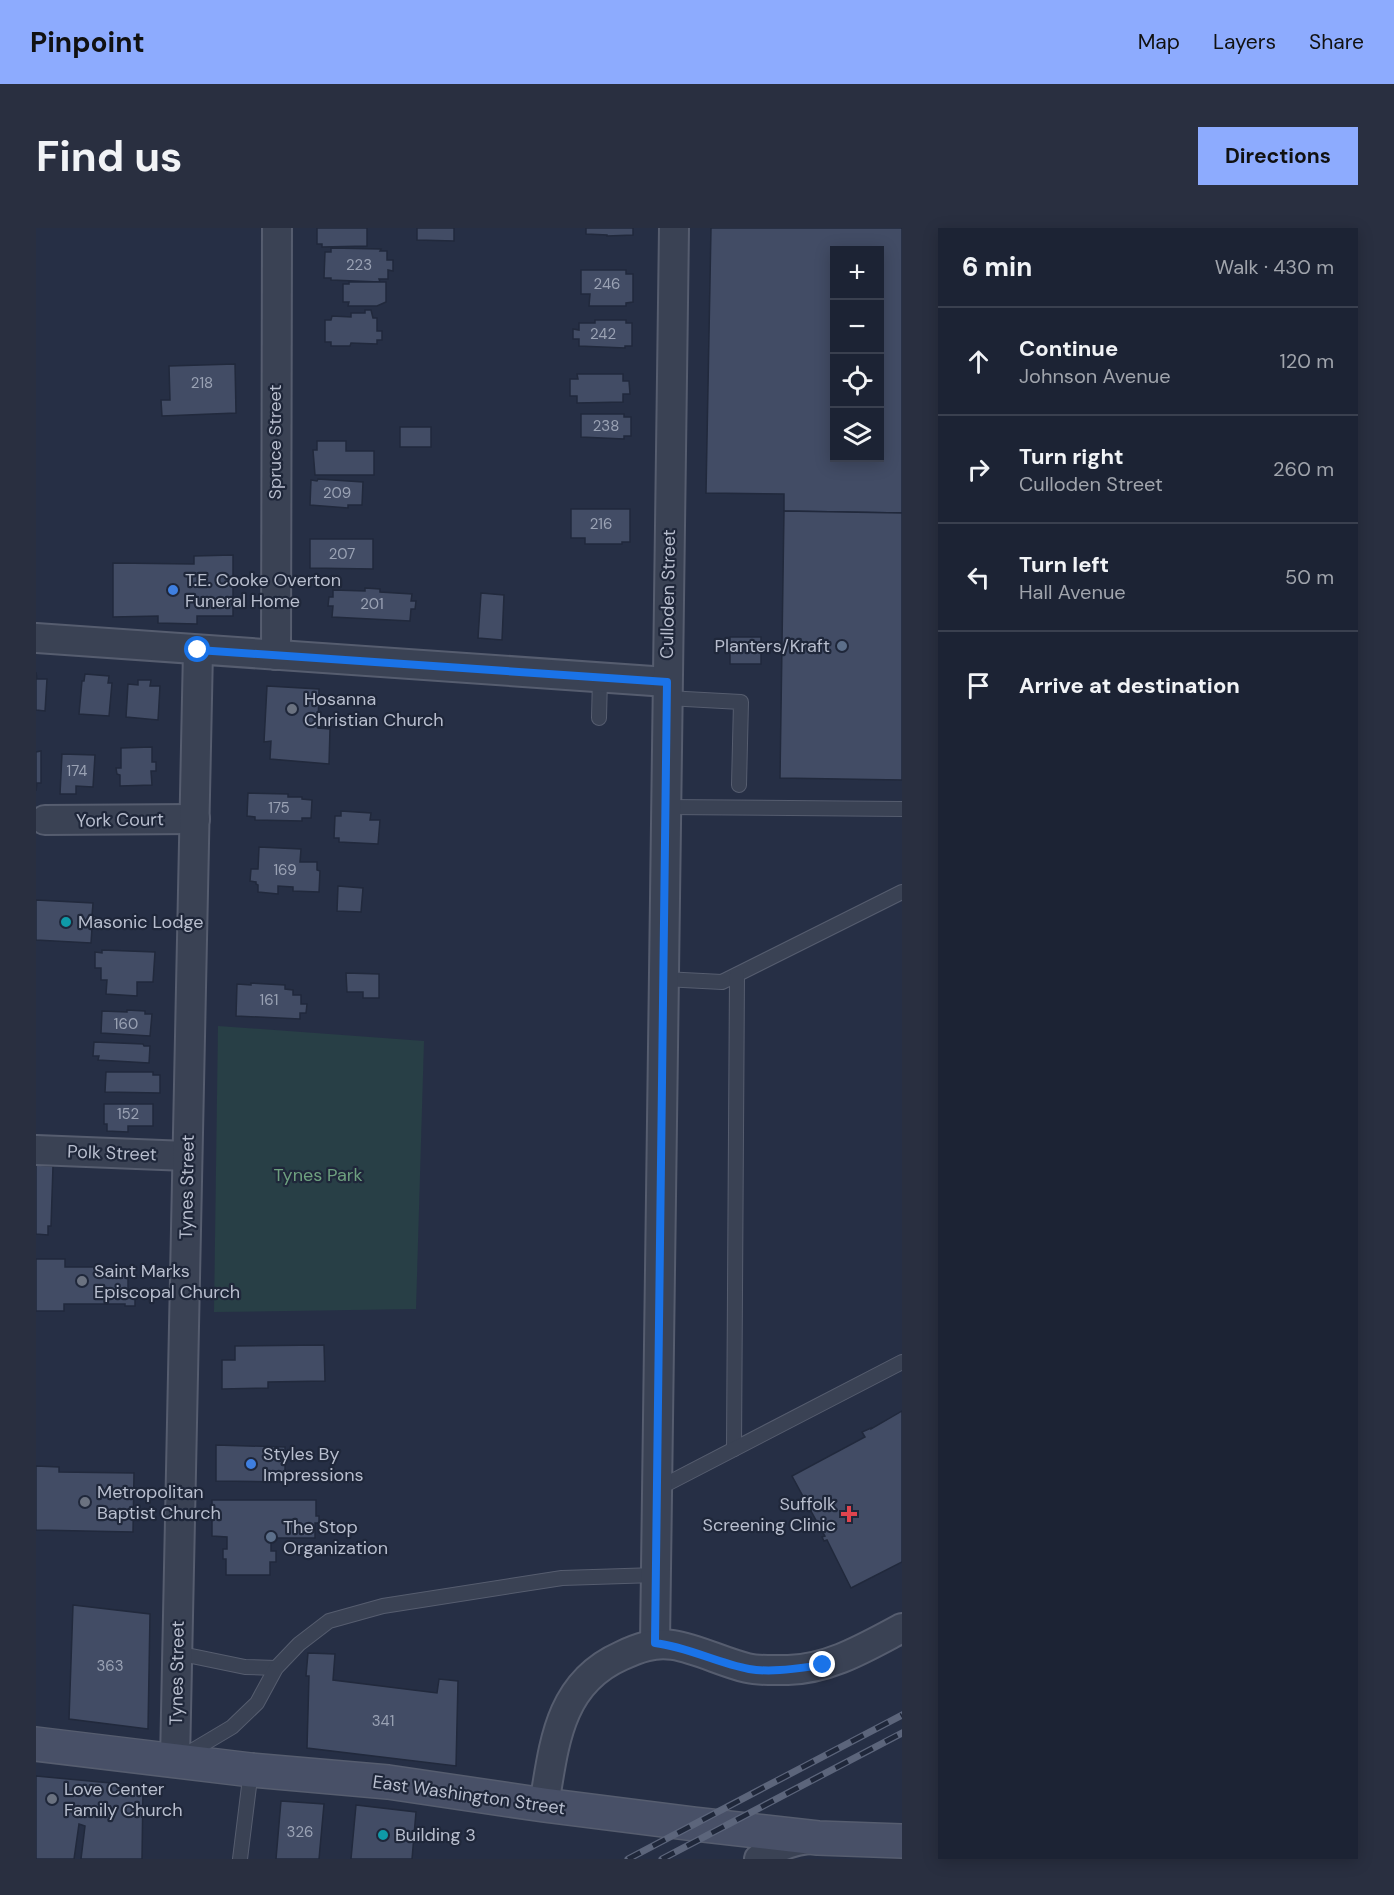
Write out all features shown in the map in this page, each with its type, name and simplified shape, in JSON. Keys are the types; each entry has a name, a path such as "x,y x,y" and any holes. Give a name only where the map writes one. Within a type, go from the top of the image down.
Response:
{"main road":[{"name":"East Washington Street","path":"36,1744 251,1770 388,1782 818,1848 902,1841"}],"street":[{"name":"Spruce Street","path":"276,655 277,228"},
{"name":"Culloden Street","path":"655,1643 674,228"},
{"path":"36,638 600,678 667,690"},
{"name":"Tynes Street","path":"175,1761 198,650"},
{"name":"York Court","path":"45,820 195,819"},
{"name":"Polk Street","path":"36,1150 187,1156"},
{"path":"544,1805 555,1741 564,1712 583,1684 608,1662 655,1643 675,1645 750,1669 790,1670 823,1665 853,1654 902,1628"},
{"path":"759,1859 770,1850 792,1841 818,1848"}],"lane":[{"path":"599,718 600,678"},
{"path":"667,690 741,702 739,785"},
{"path":"666,807 902,809"},
{"path":"663,979 722,982 902,892"},
{"path":"734,1449 737,975"},
{"path":"657,1489 902,1362"},
{"path":"175,1761 232,1727 257,1704 276,1668 299,1644 329,1621 383,1606 562,1578 656,1575"},
{"path":"177,1653 245,1667 276,1668"},
{"path":"240,1859 251,1770"}],"green space":[{"name":"Tynes Park","path":"218,1026 424,1041 416,1309 214,1312"}],"building":[{"path":"317,228 367,228 367,246 322,247 322,244 317,244"},
{"path":"417,228 454,228 454,241 417,240"},
{"path":"586,228 633,228 633,235 586,234"},
{"path":"711,228 902,228 902,513 784,511 784,494 706,493"},
{"path":"331,248 387,251 387,260 393,260 393,271 388,270 388,279 379,279 380,282 324,278 325,252 331,252"},
{"path":"581,270 626,270 626,274 633,274 633,302 626,303 626,306 589,306 590,294 581,294"},
{"path":"349,282 386,282 386,302 377,306 348,306 349,302 343,302 343,284 349,284"},
{"path":"365,310 371,310 373,318 377,318 377,331 382,331 382,340 377,340 377,344 351,343 350,346 331,346 331,342 325,342 325,320 331,320 332,316 351,317 351,313 365,313"},
{"path":"595,320 626,320 626,323 632,323 632,346 625,346 625,348 579,346 579,339 573,339 573,329 579,330 579,323 595,323"},
{"path":"235,364 236,413 162,416 161,400 170,400 169,366"},
{"path":"577,374 623,374 623,381 629,381 630,394 623,394 623,402 577,403 577,396 570,396 570,379 578,379"},
{"path":"581,414 624,414 624,417 631,417 631,436 624,436 624,439 581,437"},
{"path":"400,427 431,427 431,447 400,447"},
{"path":"317,441 346,441 346,451 374,451 374,475 315,475 313,450 317,450"},
{"path":"318,479 363,482 362,505 348,505 348,508 310,505 311,480 317,481"},
{"path":"571,509 630,509 630,542 585,544 585,538 571,538"},
{"name":"Planters/Kraft","path":"784,511 902,513 902,780 780,778"},
{"path":"310,539 373,539 373,569 310,568"},
{"name":"T.E. Cooke Overton Funeral Home","path":"233,555 233,616 197,616 197,624 158,623 158,616 113,617 113,563 194,564 194,556"},
{"path":"365,588 380,589 380,592 412,594 411,601 416,601 415,609 411,609 410,621 332,617 333,606 328,606 329,597 333,597 333,590 365,591"},
{"path":"481,593 504,595 502,640 478,638"},
{"path":"730,637 761,637 761,664 730,664"},
{"path":"36,672 37,679 47,679 45,711 36,710"},
{"path":"85,674 109,676 108,683 112,683 109,716 79,714 82,681 84,681"},
{"path":"138,680 151,680 150,686 160,686 158,720 126,717 128,684 138,685"},
{"name":"Hosanna Christian Church","path":"267,686 319,689 318,728 330,729 329,764 270,759 271,741 264,742"},
{"path":"152,747 152,762 156,762 156,771 151,771 152,785 120,786 120,775 117,774 116,768 121,768 121,748"},
{"path":"41,751 41,783 37,783 36,791 36,752"},
{"path":"62,754 95,755 93,787 76,786 76,794 60,794"},
{"path":"248,793 288,794 288,797 312,800 311,818 302,818 302,821 255,820 255,817 247,816"},
{"path":"341,811 371,813 370,820 380,820 378,844 339,842 339,838 334,838 335,816 341,816"},
{"path":"259,847 301,849 300,862 317,862 317,870 320,871 319,892 293,891 293,887 278,886 278,894 258,892 256,882 250,881 251,869 258,869"},
{"path":"338,886 363,888 361,912 337,911"},
{"name":"Masonic Lodge","path":"36,900 93,903 92,916 96,917 95,928 92,928 91,943 36,940"},
{"path":"102,950 155,952 153,982 137,982 137,996 106,994 107,980 101,980 101,968 95,968 95,952 102,953"},
{"path":"346,973 379,974 379,998 363,998 363,992 347,992"},
{"path":"251,983 285,985 285,989 293,990 293,995 301,995 301,1004 307,1004 306,1013 300,1013 300,1019 236,1016 237,984 251,985"},
{"path":"127,1010 145,1011 145,1014 152,1014 150,1036 101,1033 102,1011 127,1012"},
{"path":"94,1042 150,1046 149,1063 98,1060 99,1056 93,1056"},
{"path":"106,1072 153,1072 153,1075 160,1075 160,1093 105,1092"},
{"path":"104,1104 153,1104 153,1126 128,1126 128,1132 107,1131 107,1124 104,1124"},
{"path":"36,1165 53,1166 51,1226 48,1226 48,1235 36,1234"},
{"name":"Saint Marks Episcopal Church","path":"36,1259 65,1259 65,1267 128,1267 128,1295 135,1295 135,1306 64,1304 64,1311 36,1311"},
{"path":"324,1345 325,1381 268,1382 268,1388 222,1389 222,1360 235,1360 235,1346"},
{"path":"902,1411 902,1562 851,1588 827,1540 824,1541 822,1537 825,1536 820,1528 818,1529 816,1525 818,1524 792,1476 865,1437 862,1432"},
{"name":"Styles By Impressions","path":"216,1445 285,1447 285,1482 216,1481"},
{"name":"Metropolitan Baptist Church","path":"36,1466 59,1467 59,1472 134,1473 133,1532 36,1530"},
{"name":"The Stop Organization","path":"212,1500 316,1500 316,1516 319,1516 319,1523 315,1523 315,1538 271,1538 271,1551 276,1551 276,1562 270,1562 270,1575 226,1575 226,1559 223,1559 223,1549 227,1549 227,1537 212,1536"},
{"path":"73,1605 150,1614 148,1729 69,1719"},
{"path":"308,1653 335,1654 333,1680 437,1693 439,1679 458,1681 456,1766 307,1748"},
{"path":"36,1776 143,1786 142,1859 81,1859 85,1826 79,1824 74,1859 36,1859"},
{"path":"281,1801 324,1804 319,1859 276,1859"},
{"name":"Building 3","path":"356,1805 416,1812 412,1859 351,1859"}],"railway":[{"path":"628,1859 902,1715"},
{"path":"662,1859 902,1733"}],"place":[{"name":"T.E. Cooke Overton Funeral Home","path":"173,590"},
{"name":"Planters/Kraft","path":"842,646"},
{"name":"Hosanna Christian Church","path":"292,709"},
{"name":"Masonic Lodge","path":"66,922"},
{"name":"Saint Marks Episcopal Church","path":"82,1281"},
{"name":"Styles By Impressions","path":"251,1464"},
{"name":"Metropolitan Baptist Church","path":"85,1502"},
{"name":"Suffolk Screening Clinic","path":"849,1514"},
{"name":"The Stop Organization","path":"271,1537"},
{"name":"Love Center Family Church","path":"52,1799"},
{"name":"Building 3","path":"383,1835"}],"route":[{"path":"198,650 667,682 655,1643 675,1645 750,1669 790,1670 823,1665"}]}
